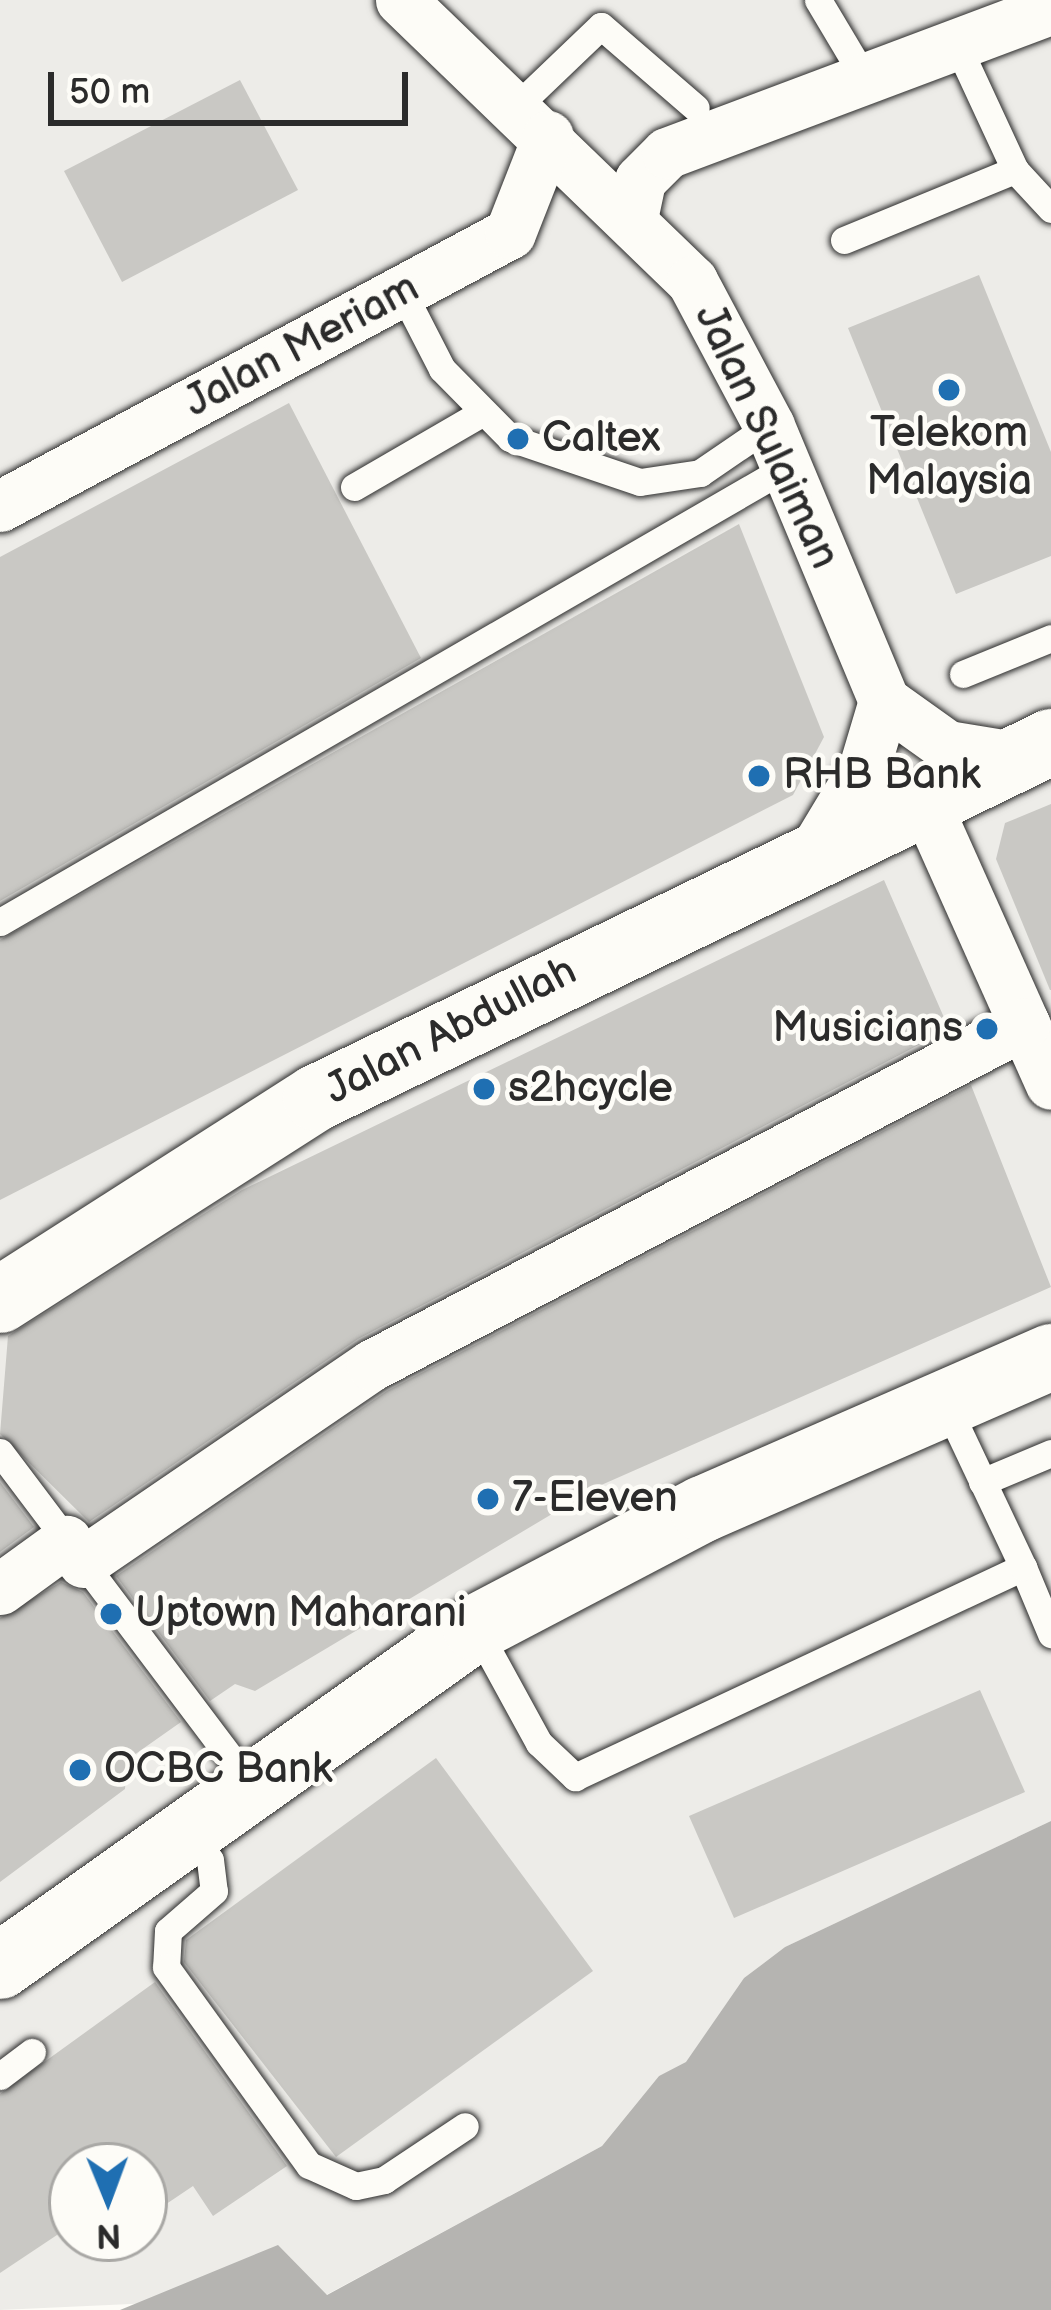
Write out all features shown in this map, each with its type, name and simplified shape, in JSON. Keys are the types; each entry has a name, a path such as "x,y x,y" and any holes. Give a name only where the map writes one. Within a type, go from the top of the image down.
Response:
{"street":[{"name":"Jalan Sulaiman","path":"401,0 633,214 704,300 778,447 884,701"},
{"path":"633,214 640,180 667,153 868,84 1051,10"},
{"name":"Jalan Meriam","path":"5,491 403,293 510,233 531,122"},
{"path":"816,848 864,768 884,701 946,746 1032,750"},
{"name":"Jalan Abdullah","path":"0,1300 316,1098 816,848 1032,750"},
{"path":"923,798 1051,1084"},
{"path":"0,1589 75,1551 372,1365 1024,1024"},
{"path":"0,1966 249,1782 476,1628 703,1509 948,1408 1051,1357"}],"lane":[{"path":"818,0 868,84"},
{"path":"531,122 601,26 696,108"},
{"path":"958,47 1015,170 1051,209"},
{"path":"844,240 1015,170"},
{"path":"403,293 478,415 510,438 640,482 700,472 778,447"},
{"path":"354,487 478,415"},
{"path":"0,922 778,447"},
{"path":"963,674 1051,638"},
{"path":"948,1408 1051,1634"},
{"path":"0,1452 249,1782"},
{"path":"982,1482 1051,1453"},
{"path":"476,1628 539,1743 575,1778 1023,1567"},
{"path":"187,1831 210,1860 214,1891 167,1931 166,1967 309,2165 356,2186 384,2180 464,2126"},
{"path":"0,2076 32,2052"}],"shaded area":[{"path":"0,0 1051,0 1051,1821 785,1947 744,1978 686,2063 659,2076 602,2146 326,2295 0,2310"},
{"path":"1051,1821 1051,2310 120,2310 278,2245 327,2295 602,2146 659,2076 686,2062 744,1978 785,1947"}],"building":[{"path":"240,80 298,190 122,282 64,171"},
{"name":"Telekom Malaysia","path":"979,275 1051,452 1051,556 956,594 848,328"},
{"path":"289,403 421,658 0,901 0,557"},
{"path":"739,524 824,737 793,795 0,1200 0,940"},
{"path":"1051,804 1050,990 996,859 1005,823"},
{"path":"884,880 949,1029 358,1339 89,1522 0,1434 8,1336 242,1190"},
{"path":"971,1085 1051,1287 599,1486 255,1691 235,1684 210,1701 116,1576 387,1391"},
{"path":"0,1482 34,1527 0,1552"},
{"path":"61,1582 83,1592 181,1722 127,1760 125,1789 0,1882 0,1618"},
{"path":"980,1690 1025,1792 734,1918 689,1816"},
{"path":"436,1758 593,1971 336,2157 184,1962 186,1940"},
{"path":"155,1982 287,2166 213,2216 193,2186 168,2203 168,2142 48,2142 48,2241 0,2273 0,2094"}],"place":[{"name":"Telekom Malaysia","path":"949,390"},
{"name":"Caltex","path":"518,439"},
{"name":"RHB Bank","path":"759,776"},
{"name":"Musicians","path":"987,1029"},
{"name":"s2hcycle","path":"484,1089"},
{"name":"7-Eleven","path":"488,1499"},
{"name":"Uptown Maharani","path":"111,1614"},
{"name":"OCBC Bank","path":"80,1770"}]}
